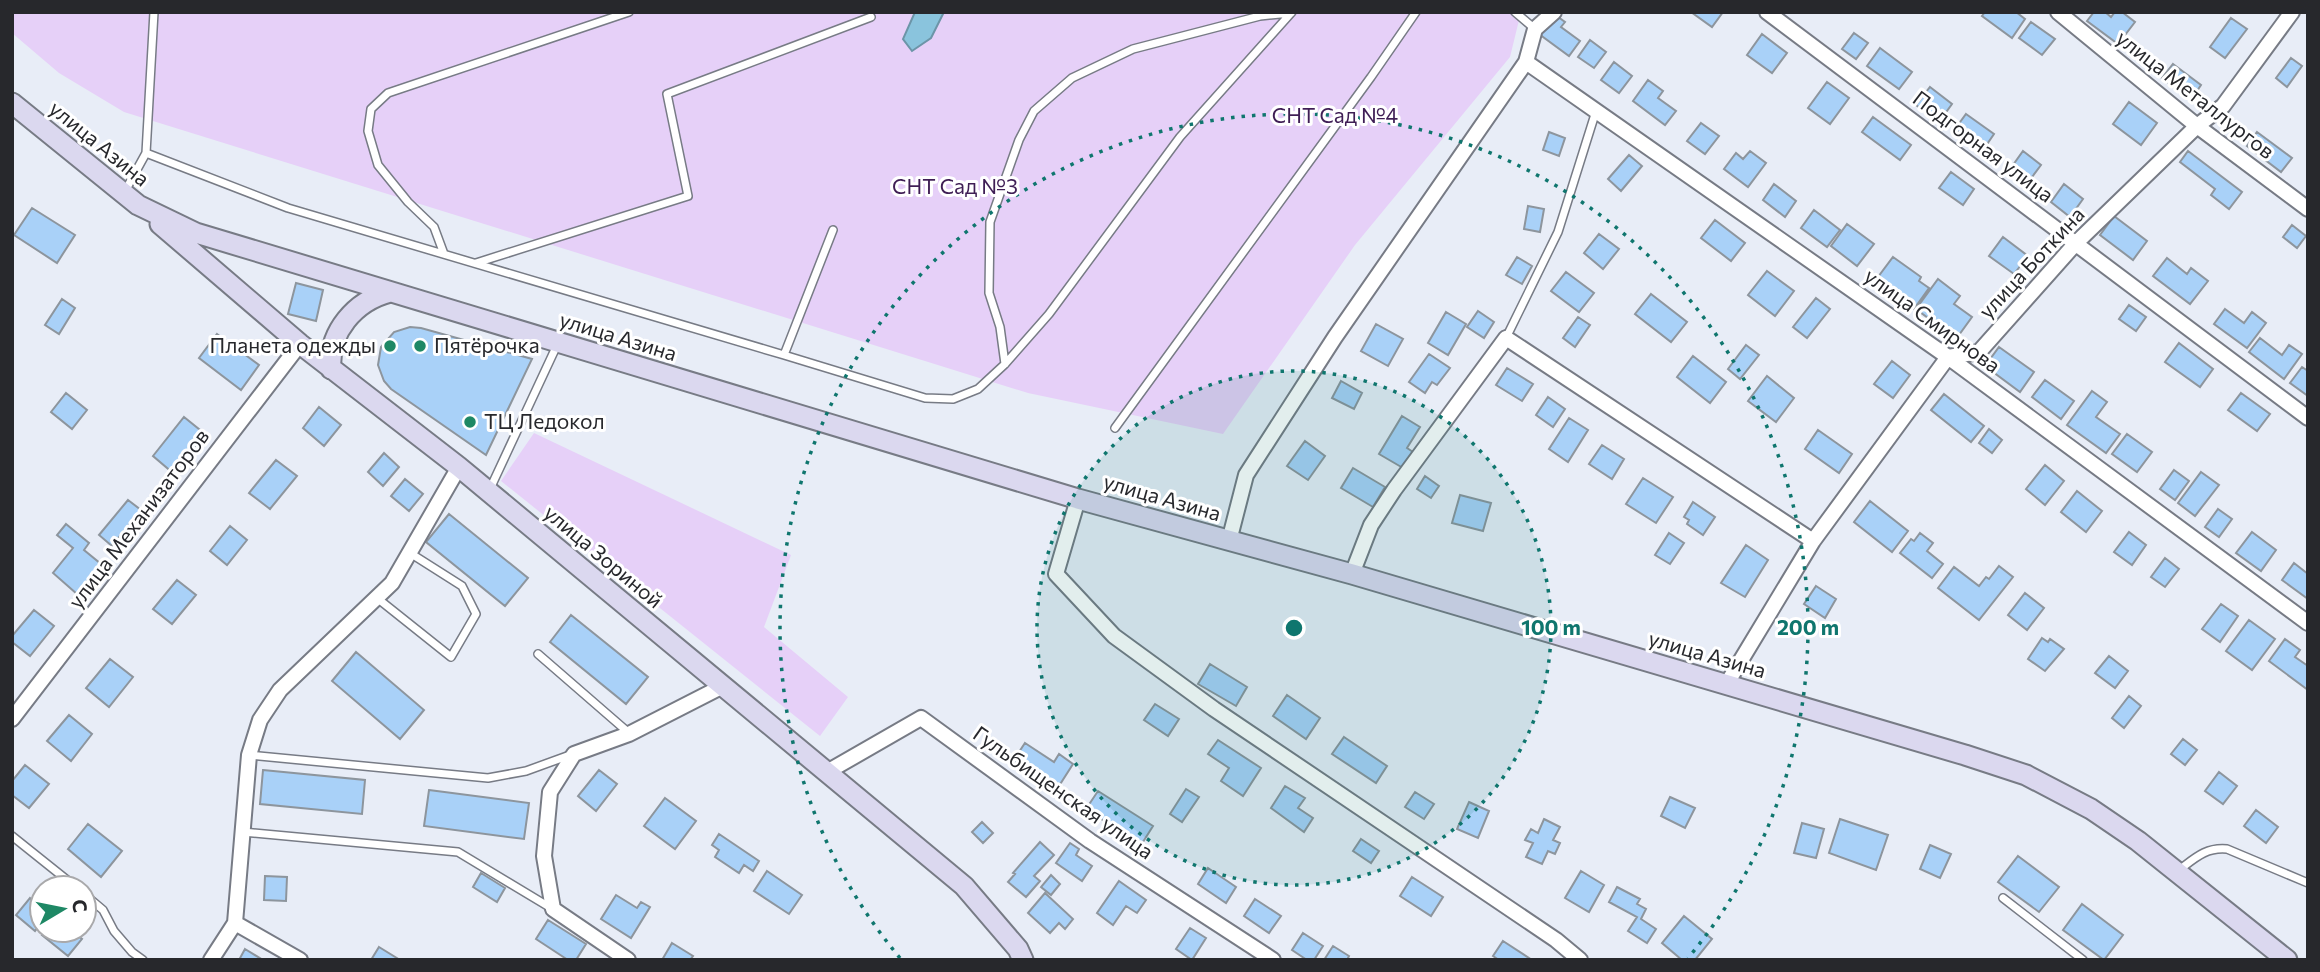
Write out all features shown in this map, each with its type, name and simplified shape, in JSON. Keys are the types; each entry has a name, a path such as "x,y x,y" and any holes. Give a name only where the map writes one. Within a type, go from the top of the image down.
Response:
{"main road":[{"name":"улица Азина","path":"12,103 131,199 196,233 1078,499 1352,574 2026,775 2091,809 2138,841 2287,960"},
{"name":"улица Зориной","path":"131,199 300,344 489,491 964,886 1018,949 1023,960"},
{"path":"331,369 333,342 343,324 360,304 374,296 390,292"}],"street":[{"path":"1229,541 1246,475 1335,337 1526,62 1535,29 1554,12"},
{"name":"Подгорная улица","path":"1767,12 2308,418"},
{"name":"улица Боткина","path":"1948,357 1979,352 2076,243 2197,126 2223,106 2292,12"},
{"name":"улица Металлургов","path":"2065,14 2197,126 2308,209"},
{"name":"улица Смирнова","path":"1526,62 1948,357 2308,623"},
{"path":"1352,574 1371,525 1506,338 1813,541"},
{"name":"улица Механизаторов","path":"12,719 300,344"},
{"path":"1726,685 1813,541 1948,357"},
{"path":"211,960 235,923 249,755 260,720 280,690 392,583 459,467"},
{"path":"1078,499 1056,574 1114,636 1214,709 1556,940 1580,960"},
{"path":"628,960 553,909 544,856 550,792 574,754 629,734 723,686"},
{"name":"Гульбищенская улица","path":"827,772 920,718 1090,841 1273,960"},
{"path":"235,923 300,960"}],"lane":[{"path":"131,199 146,153 154,12"},
{"path":"444,254 434,227 408,202 378,165 368,131 371,108 388,93 629,12"},
{"path":"1115,428 1371,78 1416,12"},
{"path":"1515,12 1535,29"},
{"path":"146,153 288,208 925,398 953,399 978,389 1005,364 1049,314 1180,137 1292,13"},
{"path":"1005,364 1000,327 989,293 990,222 1019,140 1034,111 1072,78 1133,48 1261,16 1292,13"},
{"path":"475,263 688,196 667,94 871,17"},
{"path":"1506,338 1558,232 1597,110"},
{"path":"784,355 833,230"},
{"path":"489,491 558,343"},
{"path":"376,598 451,657 476,614 462,586 410,552"},
{"path":"538,654 629,734"},
{"path":"249,755 488,778 526,771 574,754"},
{"path":"243,832 458,852 553,909"},
{"path":"12,836 59,874"},
{"path":"2176,872 2203,852 2218,848 2227,849 2308,883"},
{"path":"2003,898 2083,960"},
{"path":"98,906 114,931 132,952 143,960"}],"green space":[{"name":"СНТ Сад №3","path":"12,12 1521,12 1510,57 1355,245 1223,434 1028,393 124,112 59,73 12,33"},
{"path":"534,433 791,555 764,627 848,697 820,736 501,481"}],"water":[{"path":"915,12 944,12 931,38 912,51 903,39"}],"building":[{"path":"1691,12 1723,12 1712,27"},
{"path":"1985,12 2016,12 2025,19 2012,38 1982,16"},
{"path":"2094,12 2105,12 2111,17 2115,12 2122,12 2135,22 2118,44 2087,21"},
{"path":"1554,14 1565,22 1561,27 1580,41 1569,56 1539,34"},
{"path":"2231,18 2247,29 2225,58 2210,47"},
{"path":"2031,22 2055,39 2042,55 2019,38"},
{"path":"1854,33 1868,43 1856,59 1842,49"},
{"path":"1762,34 1787,53 1772,73 1747,55"},
{"path":"1590,40 1606,52 1594,68 1578,57"},
{"path":"1880,48 1912,72 1899,89 1867,66"},
{"path":"2291,58 2302,66 2287,87 2276,78"},
{"path":"1614,62 1632,76 1619,93 1601,80"},
{"path":"2173,64 2201,85 2191,100 2162,78"},
{"path":"1648,80 1663,91 1658,98 1676,111 1665,125 1633,101"},
{"path":"1827,82 1849,98 1830,124 1808,108"},
{"path":"1930,87 1952,104 1939,122 1916,105"},
{"path":"2129,102 2157,123 2141,145 2113,124"},
{"path":"1966,114 1994,134 1983,150 1955,129"},
{"path":"1873,117 1911,145 1900,160 1862,132"},
{"path":"1701,123 1719,136 1705,154 1687,141"},
{"path":"1549,132 1565,138 1559,156 1543,150"},
{"path":"2257,132 2292,158 2281,172 2247,146"},
{"path":"1750,151 1766,163 1748,187 1724,169 1736,153 1743,159"},
{"path":"2023,151 2041,165 2026,185 2008,172"},
{"path":"2188,151 2242,192 2229,209 2211,195 2215,189 2180,162"},
{"path":"1629,155 1642,166 1621,191 1608,179"},
{"path":"1951,172 1974,189 1963,205 1939,188"},
{"path":"1774,184 1796,201 1785,217 1763,200"},
{"path":"2064,184 2083,199 2070,217 2051,202"},
{"path":"1528,206 1544,209 1540,232 1524,229"},
{"path":"32,208 75,235 57,263 14,235"},
{"path":"1814,210 1840,230 1827,247 1801,228"},
{"path":"2114,216 2147,241 2133,260 2100,235"},
{"path":"1715,220 1745,243 1731,261 1701,238"},
{"path":"1847,224 1874,244 1857,266 1831,246"},
{"path":"2292,225 2306,236 2297,248 2283,237"},
{"path":"1599,234 1619,249 1603,269 1584,253"},
{"path":"2003,237 2028,256 2014,274 1989,256"},
{"path":"1517,257 1532,266 1522,284 1506,275"},
{"path":"1893,257 1921,277 1919,281 1929,288 1914,309 1875,281"},
{"path":"2167,258 2187,274 2191,268 2208,281 2190,304 2153,276"},
{"path":"1767,271 1794,291 1775,316 1748,295"},
{"path":"1566,272 1594,293 1579,312 1551,291"},
{"path":"1938,279 1960,296 1954,304 1972,317 1956,339 1916,309"},
{"path":"296,283 323,290 316,321 288,314"},
{"path":"1651,294 1687,322 1671,342 1635,314"},
{"path":"1816,298 1830,309 1807,338 1793,327"},
{"path":"62,299 75,308 59,334 45,325"},
{"path":"2129,305 2146,317 2136,331 2119,319"},
{"path":"2225,309 2244,323 2252,312 2266,323 2247,348 2214,324"},
{"path":"1478,311 1494,322 1484,338 1467,327"},
{"path":"1446,312 1466,324 1448,355 1428,343"},
{"path":"1578,317 1590,325 1575,347 1563,338"},
{"path":"1376,324 1403,339 1388,366 1361,351"},
{"name":"ТЦ Ледокол","path":"410,327 532,359 486,455 391,389 384,381 378,365 381,347 394,332"},
{"path":"217,334 259,365 241,390 199,358"},
{"path":"2260,338 2282,355 2289,345 2302,354 2284,379 2249,352"},
{"path":"2179,343 2213,369 2200,387 2165,362"},
{"path":"1746,345 1759,355 1740,379 1728,369"},
{"path":"1999,347 2034,372 2020,392 1985,366"},
{"path":"1429,354 1450,368 1437,385 1432,382 1425,393 1409,382"},
{"path":"1693,356 1726,382 1710,403 1677,377"},
{"path":"1892,361 1910,375 1893,398 1874,384"},
{"path":"2302,367 2308,371 2308,396 2290,383"},
{"path":"1507,368 1533,384 1522,401 1496,385"},
{"path":"1767,376 1794,398 1776,422 1748,401"},
{"path":"2045,380 2074,401 2061,419 2032,397"},
{"path":"1341,381 1362,393 1354,409 1332,398"},
{"path":"2092,391 2107,402 2096,417 2120,434 2106,453 2067,425"},
{"path":"66,393 87,410 72,429 51,412"},
{"path":"2241,393 2270,414 2257,431 2228,410"},
{"path":"1944,394 1984,426 1971,442 1931,410"},
{"path":"1548,397 1565,409 1553,427 1536,415"},
{"path":"319,407 341,425 324,446 303,428"},
{"path":"1402,416 1420,427 1407,448 1413,452 1403,468 1379,454"},
{"path":"184,417 205,434 173,473 153,456"},
{"path":"1569,418 1588,430 1568,462 1549,449"},
{"path":"1989,429 2002,440 1992,453 1979,443"},
{"path":"1818,430 1852,454 1839,473 1805,449"},
{"path":"2127,434 2152,452 2137,472 2112,454"},
{"path":"1305,441 1325,456 1308,480 1287,466"},
{"path":"1602,445 1624,459 1612,479 1589,464"},
{"path":"384,453 399,467 383,486 368,472"},
{"path":"276,460 297,476 270,509 249,493"},
{"path":"2045,465 2064,481 2045,505 2026,489"},
{"path":"1353,468 1385,487 1373,507 1341,488"},
{"path":"2174,470 2189,481 2175,500 2160,489"},
{"path":"2201,472 2219,485 2195,516 2178,503"},
{"path":"1425,476 1439,486 1431,498 1417,489"},
{"path":"1643,478 1673,497 1656,523 1626,504"},
{"path":"405,479 423,494 409,511 391,496"},
{"path":"2077,491 2102,511 2086,532 2061,512"},
{"path":"1460,495 1491,503 1483,531 1452,523"},
{"path":"128,500 141,510 112,546 99,535"},
{"path":"1870,501 1908,531 1892,552 1854,522"},
{"path":"1693,502 1715,517 1703,535 1687,524 1689,520 1684,517"},
{"path":"2218,509 2232,519 2219,537 2205,527"},
{"path":"449,514 528,578 505,606 426,542"},
{"path":"66,524 89,543 84,550 101,564 77,594 53,573 73,548 57,535"},
{"path":"230,526 247,540 227,565 210,551"},
{"path":"2129,532 2146,545 2132,565 2114,552"},
{"path":"2252,532 2276,550 2261,571 2236,553"},
{"path":"1669,533 1684,543 1670,564 1655,555"},
{"path":"1920,533 1933,543 1927,551 1943,564 1932,578 1900,553 1911,539 1914,541"},
{"path":"1746,545 1768,560 1745,597 1721,583"},
{"path":"2165,558 2179,569 2165,587 2151,577"},
{"path":"2294,563 2308,574 2308,599 2282,580"},
{"path":"1999,566 2013,577 1979,620 1938,588 1954,567 1979,586 1986,577 1989,579"},
{"path":"177,580 196,595 172,624 153,609"},
{"path":"1816,586 1836,599 1825,618 1804,604"},
{"path":"2025,593 2044,608 2027,630 2008,615"},
{"path":"2221,604 2238,616 2220,642 2202,629"},
{"path":"34,610 54,626 30,656 12,642 12,636"},
{"path":"571,615 648,677 626,704 550,642"},
{"path":"2249,620 2275,639 2252,670 2226,651"},
{"path":"2042,638 2048,642 2050,639 2064,649 2045,671 2028,659"},
{"path":"2285,639 2300,650 2295,657 2308,666 2308,690 2269,661"},
{"path":"356,652 424,710 400,739 332,681"},
{"path":"2109,656 2128,671 2115,688 2095,673"},
{"path":"110,659 133,677 109,707 86,688"},
{"path":"1210,664 1247,687 1236,706 1198,684"},
{"path":"1287,695 1320,718 1306,739 1273,716"},
{"path":"2129,696 2141,706 2124,728 2112,718"},
{"path":"1155,704 1179,719 1168,736 1144,720"},
{"path":"69,715 92,734 71,761 47,741"},
{"path":"1344,737 1387,766 1376,783 1332,754"},
{"path":"2183,739 2197,750 2185,765 2171,754"},
{"path":"1218,740 1261,768 1243,796 1221,781 1229,768 1208,754"},
{"path":"1025,743 1054,762 1059,754 1073,764 1057,789 1013,761"},
{"path":"25,765 49,784 29,808 12,795 12,781"},
{"path":"263,770 365,780 362,814 260,804"},
{"path":"599,770 617,784 596,811 578,796"},
{"path":"2219,772 2237,786 2223,804 2205,791"},
{"path":"1285,786 1305,798 1298,808 1313,818 1304,832 1271,808"},
{"path":"1186,789 1199,797 1182,822 1170,814"},
{"path":"429,790 529,803 524,839 424,826"},
{"path":"1098,791 1153,826 1141,845 1086,809"},
{"path":"1415,792 1434,804 1424,819 1405,807"},
{"path":"1670,797 1695,808 1685,828 1661,816"},
{"path":"665,798 696,821 675,849 644,826"},
{"path":"1469,802 1489,811 1478,838 1457,829"},
{"path":"2256,810 2278,827 2266,843 2244,826"},
{"path":"1544,819 1560,827 1553,840 1560,843 1555,854 1548,851 1542,864 1526,857 1533,843 1525,840 1531,829 1538,833"},
{"path":"1840,819 1888,835 1876,870 1829,853"},
{"path":"982,822 993,833 983,843 972,832"},
{"path":"1802,823 1824,829 1816,858 1794,853"},
{"path":"88,824 122,851 101,877 68,849"},
{"path":"719,834 759,861 753,871 744,865 739,873 715,857 719,850 712,845"},
{"path":"1361,839 1379,851 1371,863 1353,851"},
{"path":"1040,842 1054,855 1034,876 1040,881 1026,897 1008,882"},
{"path":"1070,843 1079,849 1076,855 1092,866 1082,881 1056,863"},
{"path":"1930,845 1951,854 1940,878 1920,869"},
{"path":"2018,856 2059,887 2039,912 1998,882"},
{"path":"1208,868 1236,887 1226,903 1198,884"},
{"path":"767,871 802,895 789,914 754,891"},
{"path":"1581,871 1604,885 1589,912 1565,898"},
{"path":"481,873 505,888 497,902 473,887"},
{"path":"1051,875 1060,884 1051,895 1041,887"},
{"path":"265,876 287,877 286,901 264,900"},
{"path":"1412,877 1443,897 1431,916 1400,896"},
{"path":"1119,881 1146,900 1137,913 1126,906 1113,925 1097,913"},
{"path":"1617,887 1640,899 1637,904 1646,909 1641,919 1656,929 1647,943 1628,931 1637,917 1609,902"},
{"path":"1045,893 1073,919 1065,929 1059,923 1050,933 1028,913"},
{"path":"616,895 637,908 641,902 650,907 631,938 601,919"},
{"path":"1255,899 1281,916 1269,933 1244,916"},
{"path":"28,900 28,925 16,915"},
{"path":"2082,904 2123,935 2104,960 2063,930"},
{"path":"1684,916 1712,939 1695,960 1682,960 1662,943"},
{"path":"548,920 586,944 576,960 568,960 536,939"},
{"path":"1190,928 1206,938 1192,960 1176,949"},
{"path":"1303,933 1323,946 1314,960 1307,960 1292,950"},
{"path":"1503,941 1532,960 1499,960 1493,956"},
{"path":"672,943 693,956 690,960 662,960"},
{"path":"53,944 78,944 68,956"},
{"path":"1333,946 1349,956 1347,960 1324,960"},
{"path":"379,947 400,960 371,960"},
{"path":"245,949 263,960 239,960"}],"place":[{"name":"Планета одежды","path":"390,346"},
{"name":"Пятёрочка","path":"420,346"},
{"name":"ТЦ Ледокол","path":"470,422"}],"park label":[{"name":"СНТ Сад №4","path":"1335,116"}]}
